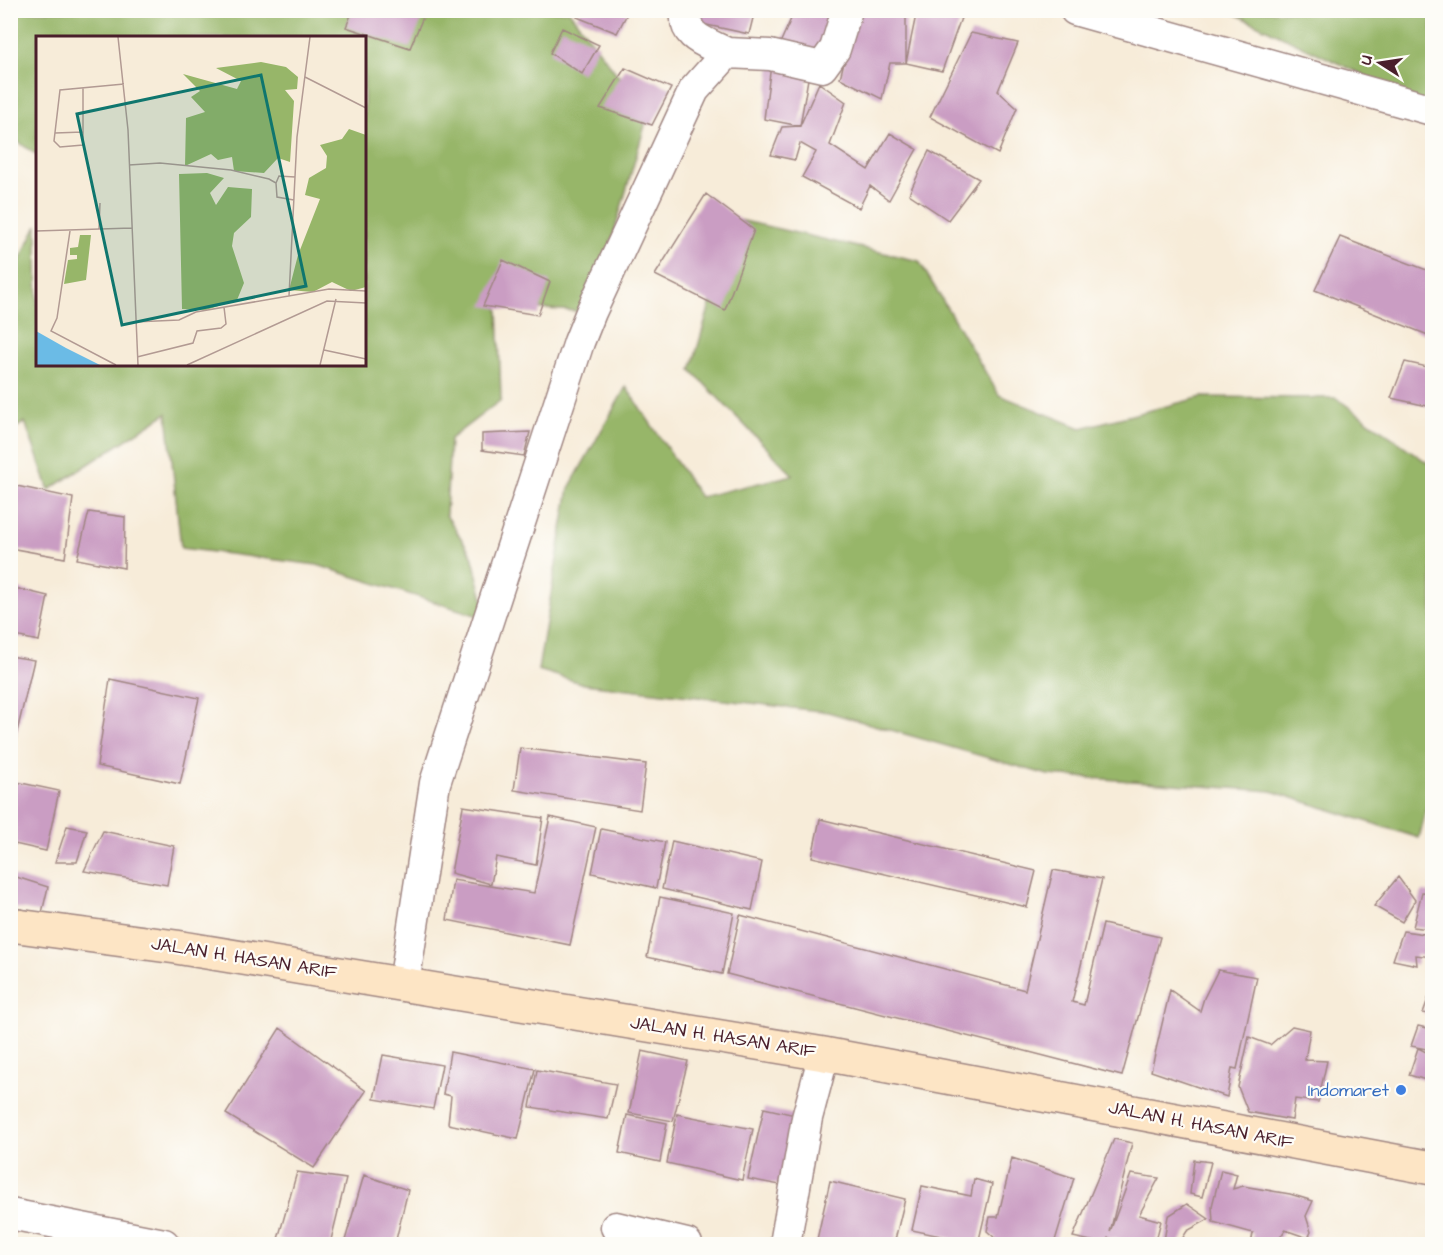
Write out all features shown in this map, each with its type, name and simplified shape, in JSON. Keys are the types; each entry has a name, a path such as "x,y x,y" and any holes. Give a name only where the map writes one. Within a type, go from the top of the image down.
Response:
{"main road":[{"name":"JALAN H. HASAN ARIF","path":"10,925 176,946 824,1054 1432,1168"}],"street":[{"path":"687,10 686,26 692,35 727,53 770,55 822,67 835,49 847,10"},
{"path":"1075,10 1432,110"},
{"path":"404,984 435,783 579,342 694,90 727,53"},
{"path":"785,1245 807,1118 824,1054"},
{"path":"10,1214 131,1241 164,1245"},
{"path":"616,1227 687,1245"}],"green space":[{"path":"11,11 569,11 648,115 591,312 498,306 501,400 450,439 446,515 472,555 488,619 317,565 181,548 167,413 49,490 25,422 11,431 11,278 36,227 36,366 366,366 366,36 36,36 36,154 14,139 11,143"},
{"path":"1229,11 1432,11 1432,108 1231,12"},
{"path":"735,219 919,261 999,395 1081,428 1202,397 1336,398 1432,466 1432,787 1419,838 1271,791 1048,775 828,712 584,684 538,670 569,488 626,387 700,497 793,475 691,370"}],"building":[{"path":"353,10 426,10 410,48 346,27"},
{"path":"580,10 629,10 617,33 577,17"},
{"path":"699,10 755,10 749,34 693,22"},
{"path":"795,10 840,10 815,60 777,50"},
{"path":"917,10 961,18 942,71 906,63"},
{"path":"857,11 906,17 906,63 890,63 882,99 840,78"},
{"path":"562,28 599,45 582,74 550,53"},
{"path":"971,33 1018,43 998,91 1017,108 998,154 930,117"},
{"path":"771,65 809,73 800,126 764,119"},
{"path":"625,68 671,88 652,125 600,108"},
{"path":"819,83 846,102 830,145 868,170 890,133 917,149 889,200 870,186 859,208 802,177 816,152 800,143 795,160 771,155 782,127 800,126"},
{"path":"929,151 979,179 948,220 909,194"},
{"path":"706,194 754,230 725,310 655,275"},
{"path":"1340,237 1432,272 1432,323 1428,335 1315,290"},
{"path":"503,260 550,282 538,315 483,306"},
{"path":"1405,362 1432,368 1432,407 1391,398"},
{"path":"530,432 524,456 482,450 482,434"},
{"path":"12,485 73,498 65,558 10,548 10,489"},
{"path":"89,512 125,517 124,568 77,559"},
{"path":"10,587 48,596 39,641 10,635"},
{"path":"10,656 34,660 11,757 10,757"},
{"path":"110,679 199,698 180,784 97,766"},
{"path":"520,748 646,764 640,810 514,790"},
{"path":"12,781 59,791 46,851 10,843"},
{"path":"463,806 543,818 536,865 496,857 491,884 451,873"},
{"path":"550,817 596,827 570,945 447,920 453,880 534,893"},
{"path":"820,819 1036,871 1027,907 812,857"},
{"path":"67,826 87,830 77,862 55,862"},
{"path":"601,829 665,842 656,888 592,873"},
{"path":"103,831 174,846 167,885 84,871"},
{"path":"672,841 762,862 752,910 662,889"},
{"path":"1053,870 1102,879 1072,1002 1084,1005 1103,924 1160,937 1122,1076 727,974 740,915 1025,990"},
{"path":"10,875 48,887 42,913 10,907"},
{"path":"1398,877 1415,900 1402,922 1374,906"},
{"path":"1422,892 1432,893 1432,926 1429,929 1413,927"},
{"path":"660,897 734,913 722,974 647,957"},
{"path":"1403,931 1432,935 1432,957 1416,955 1417,965 1393,960"},
{"path":"1218,970 1257,977 1237,1069 1232,1068 1227,1097 1151,1071 1170,990 1200,1011"},
{"path":"1432,988 1432,1015 1423,1013"},
{"path":"1292,1026 1310,1030 1305,1060 1327,1061 1318,1102 1295,1099 1292,1120 1248,1112 1238,1087 1249,1037 1270,1045"},
{"path":"1418,1026 1432,1029 1432,1050 1411,1046"},
{"path":"280,1028 366,1091 314,1168 226,1114"},
{"path":"1418,1048 1432,1055 1426,1080 1409,1075"},
{"path":"642,1051 688,1061 673,1121 629,1113"},
{"path":"450,1052 535,1069 518,1139 448,1124 451,1096 443,1094"},
{"path":"383,1055 442,1065 433,1109 374,1099"},
{"path":"537,1070 616,1084 608,1119 530,1107"},
{"path":"764,1108 800,1116 785,1186 748,1179"},
{"path":"677,1114 753,1129 742,1180 667,1163"},
{"path":"627,1115 667,1123 660,1162 619,1153"},
{"path":"1114,1139 1132,1143 1110,1232 1131,1174 1159,1178 1139,1215 1161,1221 1155,1244 1108,1238 1107,1244 1104,1244 1073,1237"},
{"path":"1012,1158 1074,1178 1054,1244 994,1244 996,1239 987,1231 990,1217 998,1217"},
{"path":"1194,1160 1211,1162 1202,1197 1190,1194"},
{"path":"1221,1170 1237,1174 1233,1189 1243,1186 1290,1194 1313,1201 1306,1216 1311,1232 1308,1238 1285,1230 1278,1241 1251,1244 1253,1233 1213,1222 1212,1206"},
{"path":"297,1172 346,1179 330,1244 297,1244 278,1239"},
{"path":"364,1175 408,1190 395,1244 344,1244"},
{"path":"974,1179 992,1184 978,1244 912,1230 922,1186 971,1196"},
{"path":"830,1181 905,1199 894,1244 816,1244"},
{"path":"1187,1204 1209,1219 1187,1231 1179,1244 1164,1241 1168,1216"},
{"path":"905,1239 940,1243 940,1244 904,1244"}],"place":[{"name":"Indomaret","path":"1401,1090"}]}
